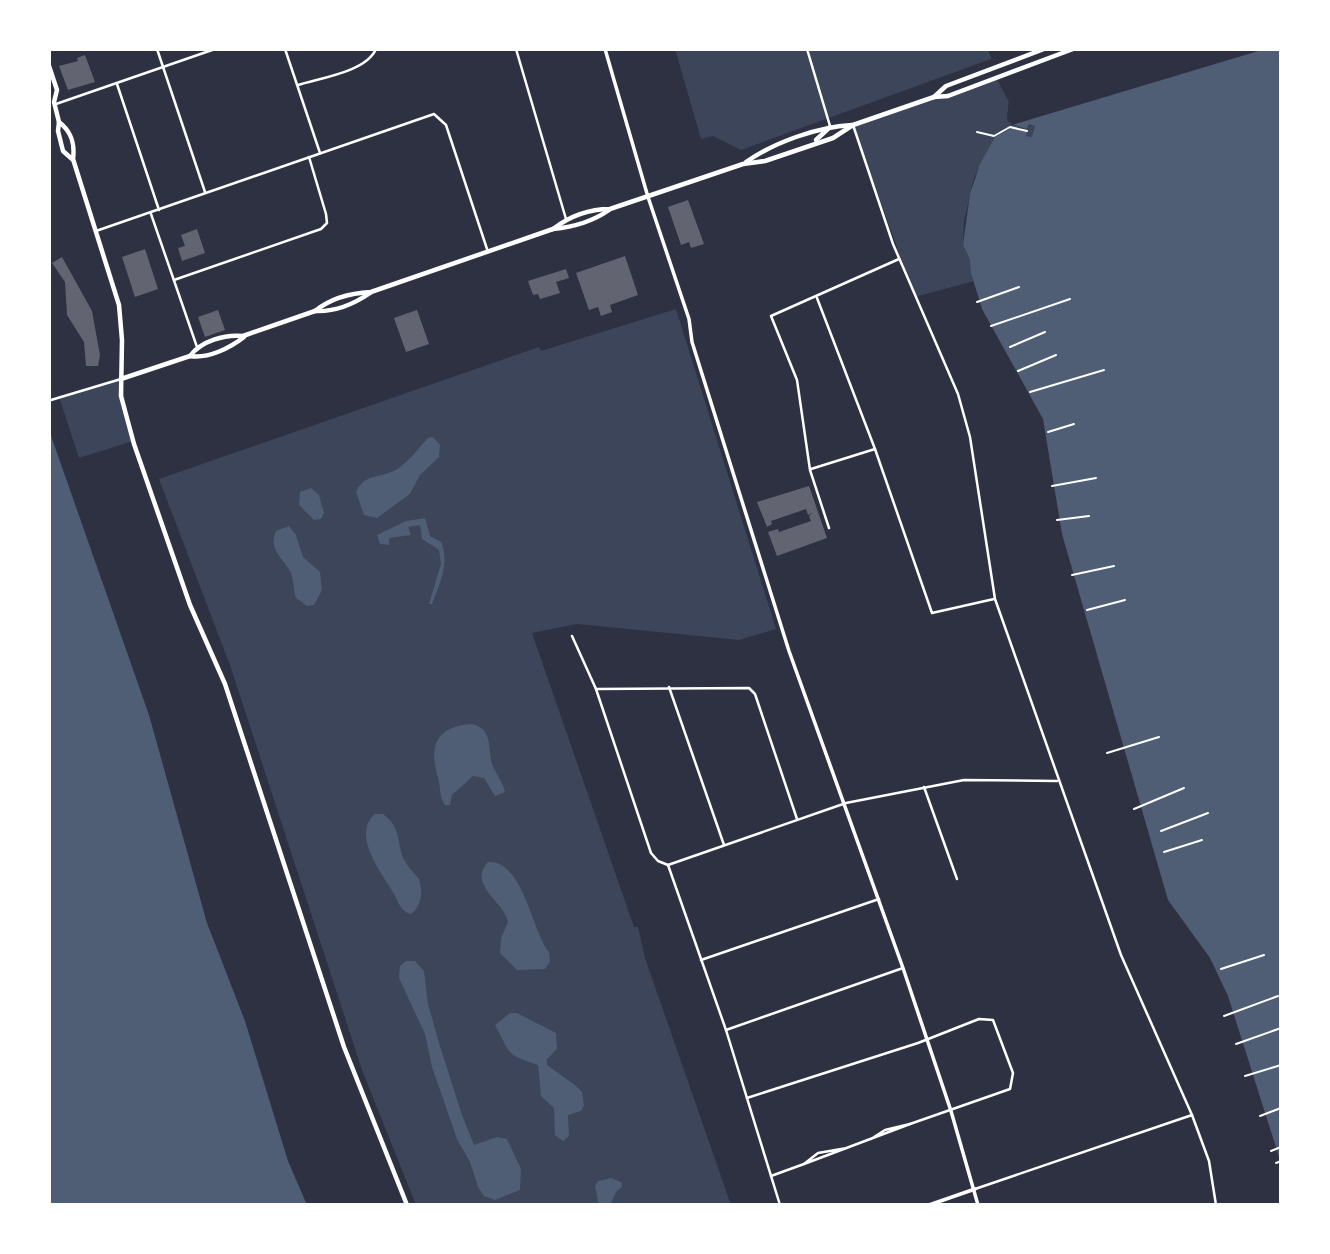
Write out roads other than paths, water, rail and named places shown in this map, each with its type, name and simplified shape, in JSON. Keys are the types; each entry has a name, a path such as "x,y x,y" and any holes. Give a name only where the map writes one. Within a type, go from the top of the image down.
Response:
{"main road":[{"path":"934,97 946,86 1044,49"},
{"path":"799,148 833,138 853,125 934,97 948,96 1073,49"},
{"path":"49,66 57,90 55,103 63,151 73,159"},
{"path":"49,97 55,103"},
{"path":"59,122 68,129 73,141 73,159 119,305 124,413 190,605 225,684 344,1047 407,1205"},
{"path":"743,164 761,152 830,126 853,125"},
{"path":"190,356 197,347 231,335 246,335 315,311 325,303 354,293 371,292 553,229 589,221 610,209 743,164 765,162 822,137 830,126"},
{"path":"553,229 566,219 594,209 610,209"},
{"path":"315,311 328,312 358,301 371,292"},
{"path":"121,379 190,356 200,357 234,345 246,335"}],"street":[{"path":"157,49 205,192"},
{"path":"55,103 215,49"},
{"path":"285,49 320,153"},
{"path":"298,85 362,64 373,57 376,49"},
{"path":"516,49 566,219"},
{"path":"605,49 648,197 689,318 692,342 760,565 903,968 951,1111 978,1205"},
{"path":"807,49 830,126"},
{"path":"117,84 159,210"},
{"path":"96,231 427,115 442,118 488,252"},
{"path":"853,125 899,259 958,394 970,437 995,599 1121,955 1192,1115 1209,1161 1216,1205"},
{"path":"174,280 321,229 327,223 326,214 309,157"},
{"path":"150,213 197,347"},
{"path":"829,528 810,470 797,380 771,316 817,298 899,259"},
{"path":"817,298 875,449 932,613 995,599"},
{"path":"51,400 121,379"},
{"path":"810,470 875,449"},
{"path":"572,636 597,689 651,853 658,862 667,864 846,803 964,780 1058,782"},
{"path":"670,687 724,845"},
{"path":"597,689 749,688 755,694 797,819"},
{"path":"924,788 957,878"},
{"path":"667,864 726,1030 780,1205"},
{"path":"702,960 879,899"},
{"path":"726,1030 903,968"},
{"path":"747,1098 983,1018 991,1018 997,1025 1013,1073 1012,1085 1002,1093 847,1147 818,1153 804,1164 770,1176"},
{"path":"929,1205 1192,1115"}]}
